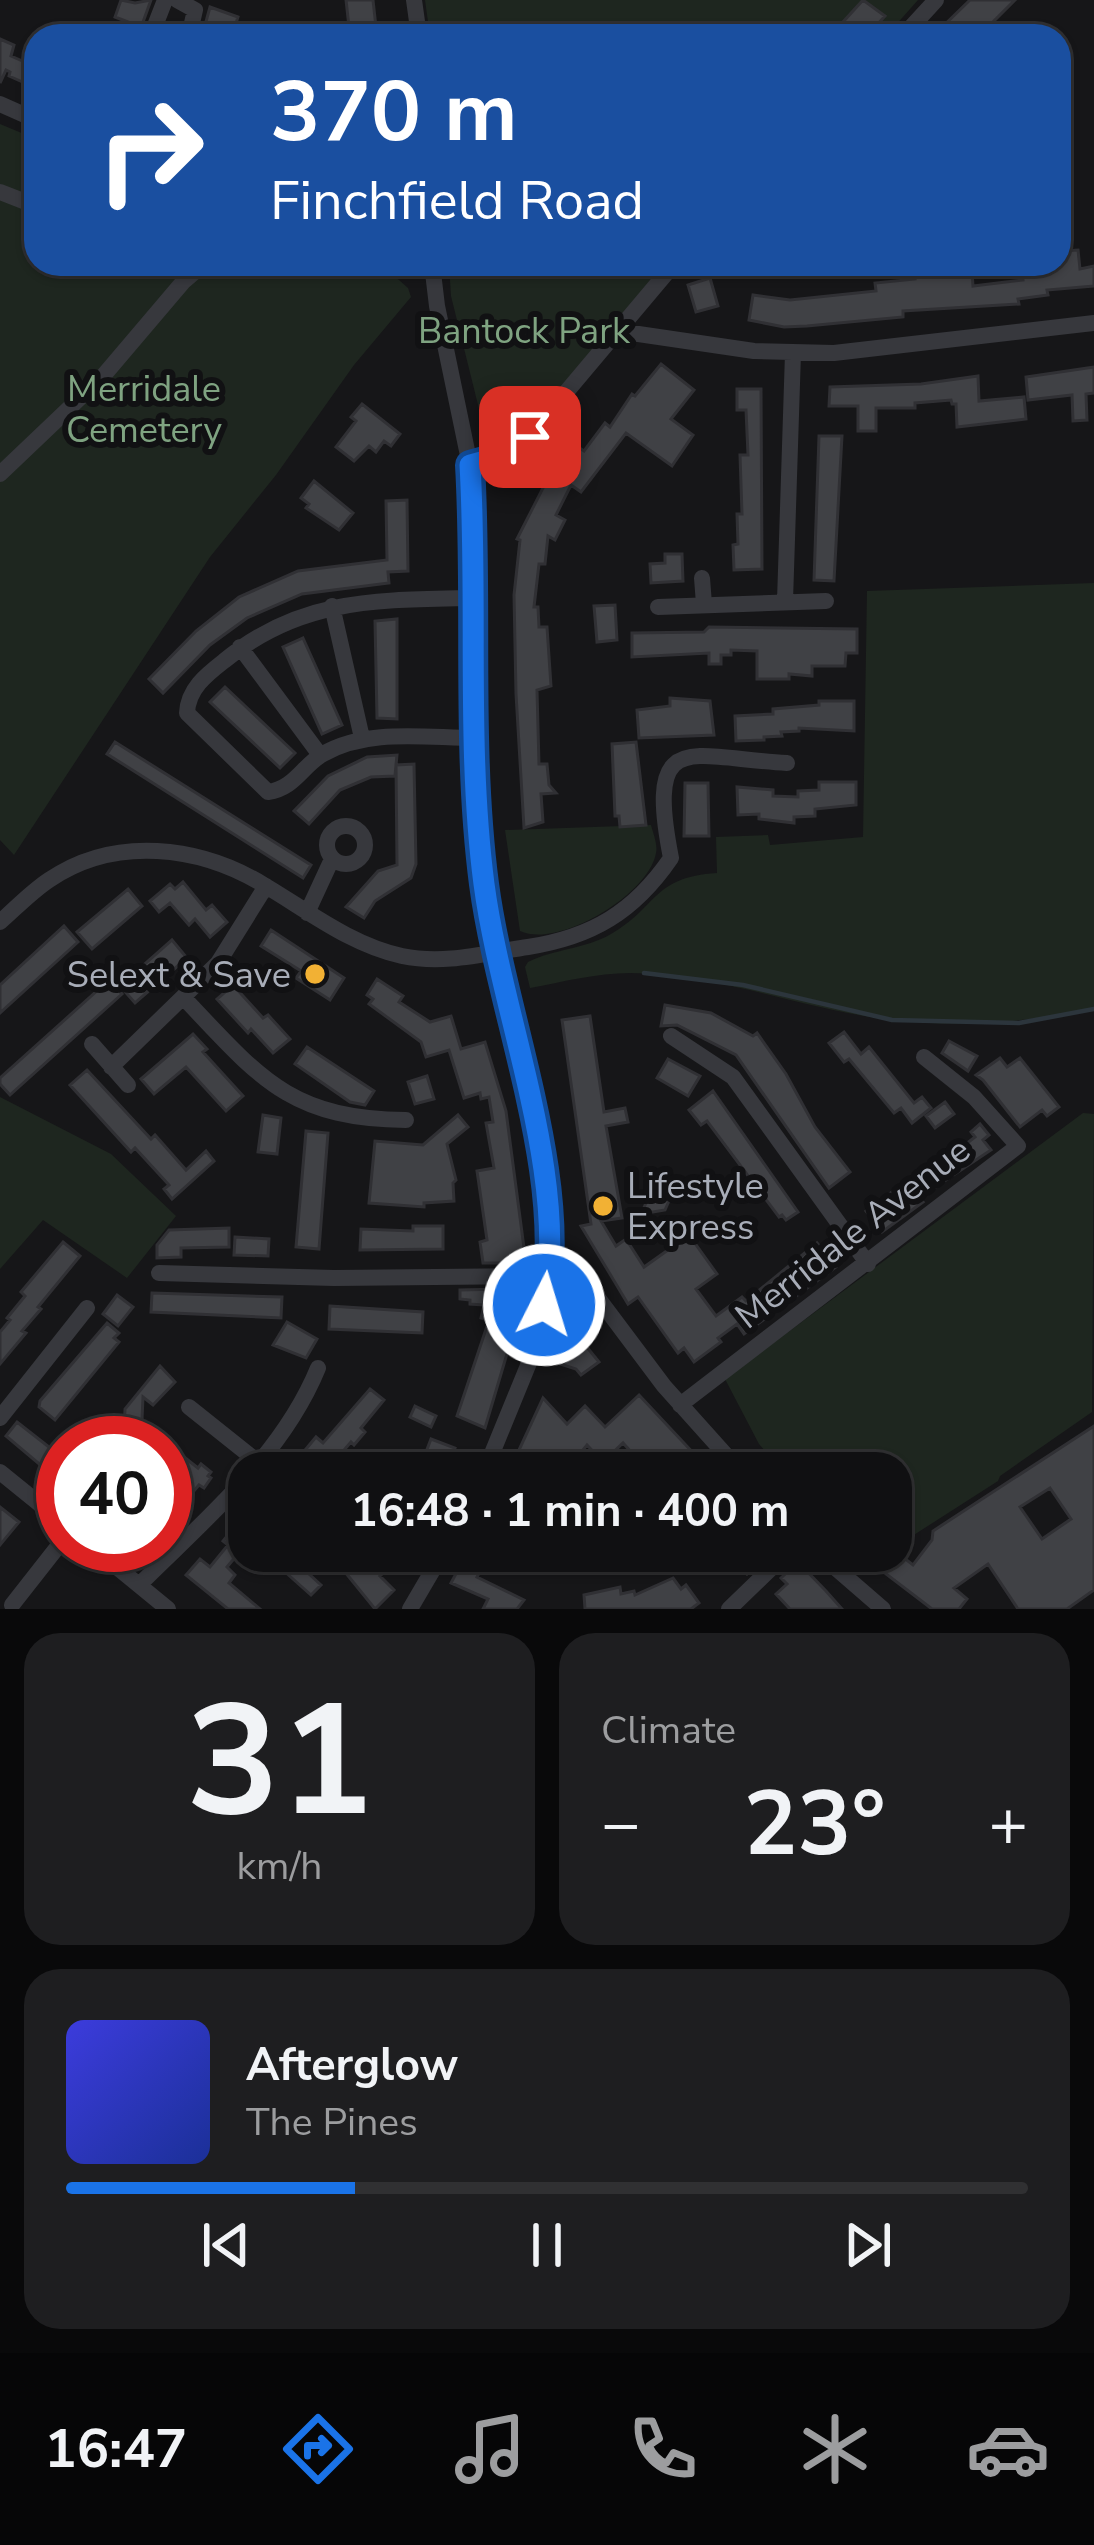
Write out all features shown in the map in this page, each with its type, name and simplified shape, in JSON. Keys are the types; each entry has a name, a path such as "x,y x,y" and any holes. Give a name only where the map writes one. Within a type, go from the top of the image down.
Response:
{"street":[{"path":"177,0 195,10 191,24"},
{"path":"914,24 936,0"},
{"path":"0,475 104,375 190,276"},
{"path":"433,276 470,465 484,880 538,1147 550,1271 529,1363 493,1452"},
{"path":"470,465 520,447 664,276"},
{"path":"618,331 793,353 867,350 1094,323"},
{"path":"785,601 793,353"},
{"path":"703,578 704,604"},
{"path":"475,598 371,600 332,606 280,623 240,647 196,686 187,713 268,792 295,781 320,755 362,738 476,738"},
{"path":"658,607 826,601"},
{"path":"332,606 362,738"},
{"path":"240,647 320,755"},
{"path":"0,922 49,880 74,867 134,851 161,850 208,857 355,939 400,955 458,960 563,941 590,932 619,913 670,858 662,794 665,780 679,761 708,753 787,763"},
{"path":"307,913 332,859"},
{"path":"111,1067 218,963 266,886"},
{"path":"183,997 259,1077 306,1103 343,1118 406,1120"},
{"path":"671,1036 733,1077 868,1264"},
{"path":"92,1044 128,1085"},
{"name":"Merridale Avenue","path":"680,1405 1018,1146 974,1097 924,1058"},
{"path":"159,1273 334,1279 550,1271 564,1266 580,1274 680,1405 723,1452"},
{"path":"0,1418 68,1318 87,1308"},
{"path":"267,1452 317,1394 318,1369"},
{"path":"189,1407 198,1428 240,1452"},
{"path":"0,1472 36,1501"},
{"path":"139,1585 228,1493"},
{"path":"12,1605 38,1572"},
{"path":"123,1572 168,1609"},
{"path":"418,1606 434,1572"},
{"path":"729,1609 767,1572"},
{"path":"840,1572 883,1609"}],"green space":[{"path":"425,0 918,0 897,24 428,24"},
{"name":"Merridale Cemetery","path":"0,124 24,134 24,276 394,276 411,297 210,557 14,855 0,840"},
{"name":"Bantock Park","path":"450,276 658,276 522,431 503,437 484,429"},
{"path":"1094,583 1094,1009 1019,1020 944,1023 860,1015 664,975 605,974 530,988 528,962 601,939 626,924 667,887 717,873 716,837 768,835 770,845 863,837 867,591"},
{"path":"651,825 656,850 650,869 620,900 557,932 520,931 505,830"},
{"path":"0,1097 111,1154 176,1216 127,1278 43,1220 0,1269"},
{"path":"1083,1113 1094,1114 1092,1412 998,1481 912,1536 912,1452 766,1452 725,1379"}],"building":[{"path":"121,0 151,0 142,24 127,24 115,17"},
{"path":"346,0 373,0 376,24 349,24"},
{"path":"863,0 885,16 878,24 843,22"},
{"path":"970,0 1015,0 991,24 945,24"},
{"path":"210,7 238,17 236,24 205,24"},
{"path":"0,39 14,45 11,56 24,62 24,83 6,70 0,83"},
{"path":"1071,250 1078,250 1080,269 1094,266 1094,286 1047,290 1048,295 1018,299 1019,304 903,311 903,317 784,327 749,320 753,295 790,300 876,291 875,283 915,276 972,276 973,286 1023,280 1022,276 1071,276"},
{"path":"710,278 718,306 696,312 688,285"},
{"path":"661,364 694,390 671,419 693,435 672,466 626,433 581,492 571,485 556,515 565,520 555,540 548,536 545,564 539,564 534,607 538,607 539,627 547,627 551,686 537,690 539,764 547,764 549,785 556,793 541,794 543,822 524,828 516,694 517,539 546,482 554,486 570,461 605,423 610,427 632,394"},
{"path":"1094,367 1094,393 1086,394 1087,420 1073,421 1072,395 1028,400 1026,377"},
{"path":"978,376 979,401 1024,397 1026,419 957,427 956,404 951,400 915,403 915,408 876,408 876,431 858,431 858,406 829,406 830,387 921,384"},
{"path":"737,389 761,389 762,569 734,570 737,514 742,514 740,455 748,455 746,410 737,410"},
{"path":"362,404 400,434 391,446 384,441 376,452 369,446 354,461 336,447 356,421 351,417"},
{"path":"819,436 842,436 834,581 814,580"},
{"path":"314,481 353,513 339,530 306,508 309,504 301,498"},
{"path":"407,500 408,571 388,572 389,583 302,594 247,618 210,645 163,693 149,679 196,631 239,597 298,571 387,560 386,501"},
{"path":"665,554 682,554 683,581 651,583 650,564 665,563"},
{"path":"615,605 617,640 597,642 594,606"},
{"path":"397,619 397,719 377,718 375,621"},
{"path":"709,627 857,629 857,653 846,653 845,666 812,666 812,676 789,674 789,679 757,679 757,651 731,650 731,655 721,655 721,664 709,664 709,653 632,657 632,633 704,632"},
{"path":"303,638 342,725 322,734 283,647"},
{"path":"225,687 295,753 280,768 210,702"},
{"path":"670,698 710,701 714,735 639,738 637,710 670,706"},
{"path":"819,701 854,701 854,731 799,728 764,740 736,741 735,716 773,714 773,709 819,705"},
{"path":"115,742 311,865 303,878 107,754"},
{"path":"636,742 646,825 620,827 619,816 615,816 612,744"},
{"path":"397,755 395,776 371,777 340,790 309,824 294,811 328,776 367,757"},
{"path":"414,764 416,864 411,878 375,901 364,918 346,907 378,871 397,865 396,765"},
{"path":"819,782 856,782 856,805 815,809 815,816 794,817 794,823 759,819 759,814 738,815 737,787 798,797 798,791 819,790"},
{"path":"685,783 708,783 709,836 684,836"},
{"path":"183,882 206,910 212,905 227,922 210,937 195,919 189,925 170,903 159,912 150,901 170,884 175,889"},
{"path":"128,889 142,906 92,949 77,932"},
{"path":"64,926 78,942 0,1013 0,985"},
{"path":"271,930 344,978 330,1000 296,978 301,971 261,946"},
{"path":"172,940 187,958 135,1003 120,986"},
{"path":"377,979 403,996 399,1002 430,1022 451,1016 461,1049 485,1042 506,1111 526,1263 483,1263 480,1242 487,1240 477,1171 494,1168 486,1123 493,1122 489,1097 481,1099 480,1093 464,1098 449,1050 426,1057 421,1042 369,1004 373,999 367,995"},
{"path":"109,980 122,994 10,1095 0,1078"},
{"path":"233,985 290,1039 273,1053 217,999"},
{"path":"665,1005 711,1013 753,1036 757,1033 815,1127 850,1172 829,1188 736,1055 677,1025 661,1026"},
{"path":"590,1016 604,1112 625,1108 628,1122 606,1126 622,1218 601,1221 616,1246 626,1239 644,1267 689,1235 717,1274 696,1289 716,1316 742,1297 746,1301 817,1243 836,1267 744,1334 737,1324 694,1362 684,1348 678,1353 638,1297 628,1304 581,1226 591,1224 562,1020"},
{"path":"844,1032 861,1054 869,1047 914,1103 922,1097 931,1108 912,1123 901,1108 894,1113 849,1059 844,1062 829,1043"},
{"path":"193,1034 243,1096 226,1111 186,1067 154,1094 141,1079"},
{"path":"949,1041 977,1056 968,1071 942,1053"},
{"path":"307,1047 374,1091 365,1105 350,1102 295,1064"},
{"path":"1000,1058 1007,1067 1020,1058 1059,1107 1047,1116 1042,1110 1020,1127 976,1075"},
{"path":"668,1059 700,1076 688,1096 657,1078"},
{"path":"87,1070 186,1170 206,1151 214,1161 172,1199 164,1189 169,1185 135,1148 131,1152 70,1085"},
{"path":"427,1076 434,1099 415,1104 408,1082"},
{"path":"713,1091 798,1212 786,1220 779,1217 707,1121 701,1125 689,1110"},
{"path":"945,1102 954,1114 935,1128 926,1116"},
{"path":"263,1115 281,1118 277,1154 258,1152"},
{"path":"458,1115 468,1127 447,1144 456,1180 454,1201 424,1203 424,1207 369,1203 375,1141 423,1145"},
{"path":"980,1124 989,1135 983,1140 991,1150 919,1198 923,1202 882,1232 866,1211 948,1158 975,1137 971,1132"},
{"path":"306,1131 328,1133 319,1249 296,1247"},
{"path":"651,1192 669,1201 665,1210 641,1214"},
{"path":"413,1226 443,1226 443,1249 360,1250 361,1229 413,1231"},
{"path":"229,1228 229,1247 181,1248 181,1257 157,1258 157,1245 169,1230"},
{"path":"235,1237 269,1239 268,1256 234,1255"},
{"path":"63,1242 80,1256 0,1364 0,1332 7,1318 25,1296 21,1292"},
{"path":"460,1290 525,1293 485,1428 457,1416 489,1320 481,1318 484,1305 460,1299"},
{"path":"152,1293 282,1297 281,1318 151,1312"},
{"path":"117,1295 133,1307 118,1326 103,1314"},
{"path":"578,1304 589,1315 582,1338 589,1340 586,1346 599,1362 581,1375 551,1361 565,1313"},
{"path":"330,1306 423,1312 422,1333 329,1329"},
{"path":"287,1322 317,1339 306,1358 273,1345"},
{"path":"107,1323 119,1333 114,1338 119,1342 58,1416 39,1407"},
{"path":"160,1366 175,1382 153,1405 143,1397 142,1416 125,1416 125,1409"},
{"path":"370,1389 384,1400 361,1428 365,1432 354,1445 351,1442 342,1452 304,1452 316,1437 323,1443"},
{"path":"639,1395 692,1452 631,1452 623,1443 614,1452 594,1452 587,1445 581,1452 519,1450 543,1398 567,1424 585,1406 605,1427"},
{"path":"415,1406 436,1416 431,1427 410,1417"},
{"path":"17,1422 36,1437 36,1461 6,1436"},
{"path":"1094,1426 1094,1590 1067,1609 1018,1609 988,1564 954,1588 967,1599 959,1609 932,1609 884,1572 912,1572 912,1564 932,1540 933,1531","holes":["1050,1488 1071,1519 1042,1539 1020,1507"]},
{"path":"431,1439 455,1448 453,1452 426,1452"},
{"path":"192,1463 198,1468 201,1464 211,1478 193,1492"},
{"path":"0,1507 19,1522 0,1545"},
{"path":"228,1545 228,1572 235,1575 229,1583 260,1609 228,1609 186,1575 200,1559 210,1567"},
{"path":"285,1572 307,1572 321,1585 311,1595"},
{"path":"345,1572 384,1572 380,1576 394,1590 375,1609"},
{"path":"457,1572 480,1572 477,1577 524,1600 517,1609 483,1609 488,1599 451,1583"},
{"path":"787,1572 807,1572 842,1609 790,1609 776,1594 787,1584 781,1578"},
{"path":"673,1578 681,1589 686,1585 699,1603 691,1609 585,1609 584,1595 620,1587 621,1594 634,1591 635,1595"}],"waterway":[{"path":"644,973 743,985 892,1020 1019,1023 1094,1009"}],"place":[{"name":"Selext & Save","path":"315,974"},
{"name":"Lifestyle Express","path":"603,1206"}],"route":[{"path":"530,437 506,455 470,465 476,568 474,697 484,880 538,1147 550,1266 544,1305"}]}
